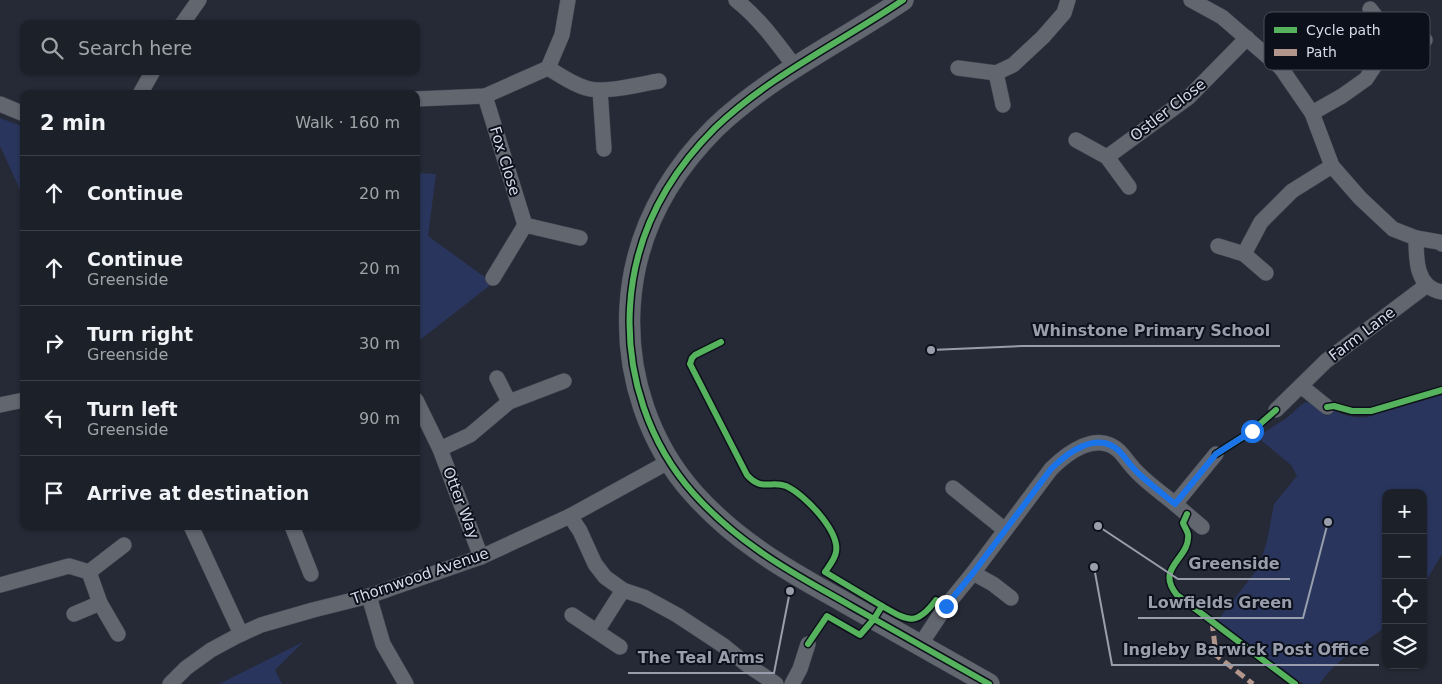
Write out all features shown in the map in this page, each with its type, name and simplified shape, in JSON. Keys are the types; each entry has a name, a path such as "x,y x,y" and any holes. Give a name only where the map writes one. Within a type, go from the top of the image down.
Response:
{"street":[{"path":"185,20 199,0"},
{"path":"420,99 485,96 548,68 562,35 568,0"},
{"path":"736,0 750,11 774,38 795,67"},
{"path":"903,0 795,67 740,107 688,157 667,185 649,221 638,250 630,296 631,348 636,381 642,405 649,422 670,461 694,494 720,520 757,549 809,583 989,684"},
{"path":"958,68 996,73 1013,65 1044,37 1064,13 1068,0"},
{"path":"1191,0 1222,17 1264,53"},
{"name":"Ostler Close","path":"1107,157 1188,97 1247,38"},
{"path":"548,68 586,88 600,90 659,81"},
{"path":"1282,70 1312,113 1332,166 1360,198 1392,229 1416,238 1441,241"},
{"path":"1312,113 1342,96 1366,78 1371,70"},
{"path":"996,73 1003,104"},
{"path":"142,90 151,75"},
{"path":"600,90 604,149"},
{"name":"Fox Close","path":"485,96 525,225"},
{"path":"0,104 20,112"},
{"path":"1076,140 1107,157 1129,187"},
{"path":"1244,254 1261,222 1273,209 1292,191 1332,166"},
{"path":"493,278 525,225 580,238"},
{"path":"1416,238 1416,258 1420,277 1427,285 1442,292"},
{"path":"1218,246 1244,254 1266,273"},
{"name":"Farm Lane","path":"1276,410 1326,361 1427,285"},
{"path":"497,378 509,402"},
{"name":"Otter Way","path":"440,449 470,435 509,402 564,381"},
{"path":"1301,386 1327,407"},
{"path":"0,405 20,401"},
{"name":"Otter Way","path":"420,408 440,449 481,557"},
{"path":"920,645 946,606 1051,469 1062,458 1085,444 1099,443 1110,445 1118,450 1138,474 1202,527"},
{"path":"1175,504 1216,454"},
{"name":"Thornwood Avenue","path":"170,684 186,668 212,650 261,625 369,596 481,557 570,516 670,461"},
{"path":"953,488 1005,530"},
{"path":"570,516 580,531 595,564 605,576 623,590 644,597 677,614 776,684"},
{"path":"193,530 241,634"},
{"path":"294,530 311,574"},
{"path":"89,572 124,545"},
{"path":"0,585 69,566 89,572"},
{"path":"89,572 100,603 118,634"},
{"path":"973,573 993,584 1011,598"},
{"path":"597,631 623,590"},
{"path":"369,596 383,644 406,684"},
{"path":"74,614 100,603"},
{"path":"572,615 620,647"},
{"path":"792,684 800,669 808,644"}],"shaded area":[{"path":"0,118 20,126 20,189 0,146"},
{"path":"420,173 436,174 428,236 493,283 420,340"},
{"path":"1442,395 1442,554 1427,579 1427,489 1382,489 1382,630 1342,660 1319,684 1304,684 1218,620 1259,567 1267,541 1274,504 1297,476 1291,465 1257,437 1288,417 1306,402 1314,405 1327,416 1333,410 1349,416 1367,417"},
{"path":"303,642 275,670 282,684 219,684"}],"marked path":[{"path":"1212,621 1216,655 1253,684"}],"cycle path":[{"path":"903,0 758,92 715,128 681,167 655,210 645,232 638,256 630,307 632,358 644,407 664,453 694,494 717,517 769,558 989,684"},
{"path":"721,342 695,355 690,364 747,475 757,483 786,486 811,505 827,524 836,543 836,552 825,572 882,606"},
{"path":"1327,407 1334,406 1352,411 1371,411 1442,390"},
{"path":"1216,454 1252,431 1276,410"},
{"path":"1187,514 1183,523 1188,534 1187,543 1171,570 1169,577 1177,595 1295,684"},
{"path":"808,644 827,616 860,635 882,606 905,618 911,619 923,614 936,600 946,606"}],"place":[{"name":"Whinstone Primary School","path":"931,350"},
{"name":"Lowfields Green","path":"1328,522"},
{"name":"Greenside","path":"1098,526"},
{"name":"Ingleby Barwick Post Office","path":"1094,567"},
{"name":"The Teal Arms","path":"790,591"}],"route":[{"path":"946,606 1051,469 1062,458 1077,448 1085,444 1099,443 1110,445 1118,450 1138,474 1175,504 1216,454 1252,431"}]}
